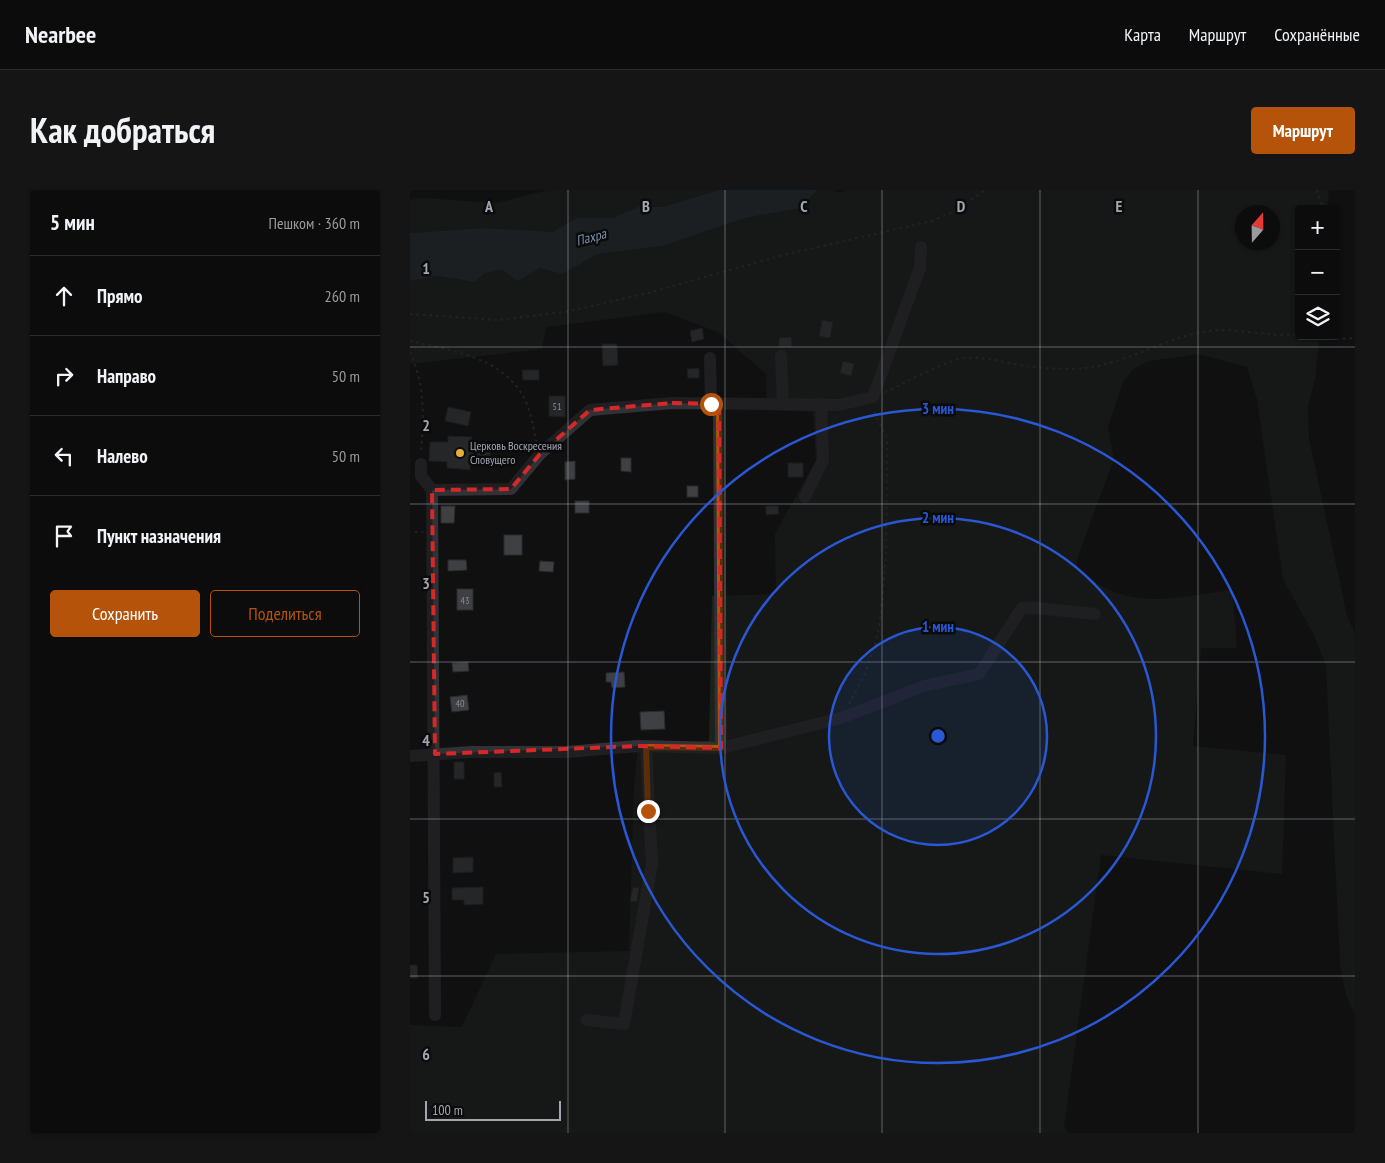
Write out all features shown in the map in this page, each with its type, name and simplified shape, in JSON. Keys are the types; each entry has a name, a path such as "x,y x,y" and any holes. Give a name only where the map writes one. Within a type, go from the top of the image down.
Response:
{"street":[{"path":"432,490 511,489 540,454 590,410 672,403 839,405 873,397 920,268 922,247"},
{"path":"781,356 783,403"},
{"path":"710,358 715,404 721,748"},
{"path":"805,497 823,460 821,404"},
{"path":"421,464 421,476 432,490 435,1015"},
{"path":"410,756 472,752 567,752 646,747 721,748 841,718 924,686 979,674 1022,608 1095,614"},
{"path":"587,1020 624,1024 652,863 646,747"}],"path":[{"path":"410,314 499,320 570,311 652,292 783,255 932,221 954,211 985,190"},
{"path":"1317,190 1322,205"},
{"path":"841,718 865,674 877,638 881,613 886,556 887,438 875,414 873,397 946,363 964,358 984,358 1025,366 1086,368 1112,362 1186,335 1210,331 1278,336 1295,334"},
{"path":"1340,339 1355,338"},
{"path":"410,341 454,350 495,367 511,378 524,398 540,454"},
{"path":"410,352 421,382 424,419 421,464"}],"highlighted area":[{"path":"672,403 719,404 721,748 638,746 435,754 432,490 511,489 540,454 590,410"}],"shaded area":[{"path":"548,190 719,190 663,207 638,207 612,218 576,218 553,232 485,228 410,233 410,200 422,198 497,203"},
{"path":"817,190 832,190 840,193 846,190 1329,190 1327,205 1295,205 1295,340 1319,340 1316,374 1308,406 1309,439 1347,616 1355,634 1355,1014 1346,995 1340,964 1326,666 1314,635 1283,579 1257,399 1247,367 1199,354 1149,361 1133,369 1123,382 1108,427 1114,459 1079,553 1076,569 1096,583 1115,592 1133,597 1169,598 1232,590 1237,648 1201,648 1193,746 1286,755 1282,874 1101,855 1064,1127 1068,1133 410,1133 410,1025 462,1027 496,954 629,951 634,786 638,746 709,741 712,596 776,594 775,534 816,460 813,412 767,410 766,374 718,332 664,312 546,327 542,349 410,364 410,281 438,276 475,282 485,273 502,270 518,280 540,268 562,274 598,254 662,246 745,218 801,208"}],"water":[{"name":"Пахра","path":"719,190 817,190 801,208 745,218 662,246 598,254 562,274 540,268 518,281 502,270 485,273 475,282 438,276 410,281 410,233 485,228 553,232 576,218 612,218 638,207 663,207"}],"building":[{"path":"822,320 833,322 830,338 819,336"},
{"path":"702,328 704,339 692,342 690,331"},
{"path":"791,337 792,347 779,347 779,338"},
{"path":"602,344 617,344 618,365 603,366"},
{"path":"843,361 854,364 851,376 840,373"},
{"path":"699,368 699,378 688,378 687,369"},
{"path":"522,370 539,370 539,380 523,380"},
{"path":"549,396 565,396 565,417 549,416"},
{"path":"448,407 471,412 468,426 445,421"},
{"name":"Церковь Воскресения Словущего","path":"448,436 472,437 471,444 491,444 490,464 470,463 470,470 447,468 447,462 429,461 430,442 448,442"},
{"path":"621,458 631,458 631,472 621,471"},
{"path":"575,461 575,479 565,480 565,462"},
{"path":"788,463 803,463 803,477 788,477"},
{"path":"687,486 698,486 698,497 687,497"},
{"path":"575,501 589,501 589,513 575,513"},
{"path":"441,506 455,506 454,523 441,523"},
{"path":"766,506 778,506 779,514 766,515"},
{"path":"504,535 522,535 522,555 504,555"},
{"path":"448,560 466,560 467,570 448,571"},
{"path":"540,561 554,562 553,572 539,571"},
{"path":"457,589 473,589 473,610 457,610"},
{"path":"468,662 469,671 453,672 452,663"},
{"path":"624,672 625,687 612,688 611,682 606,682 606,673"},
{"path":"467,695 469,710 452,712 450,697"},
{"path":"664,711 665,729 641,730 640,712"},
{"path":"454,762 464,762 464,779 454,779"},
{"path":"501,772 502,787 494,787 494,773"},
{"path":"473,857 473,872 453,873 453,858"},
{"path":"483,887 483,904 464,905 464,900 452,900 452,888"},
{"path":"633,887 639,888 637,902 630,901"},
{"path":"410,965 417,965 418,978 410,978"}],"place":[{"name":"Церковь Воскресения Словущего","path":"460,453"}],"route":[{"path":"648,811 646,747 721,748 719,404 711,404"}]}
